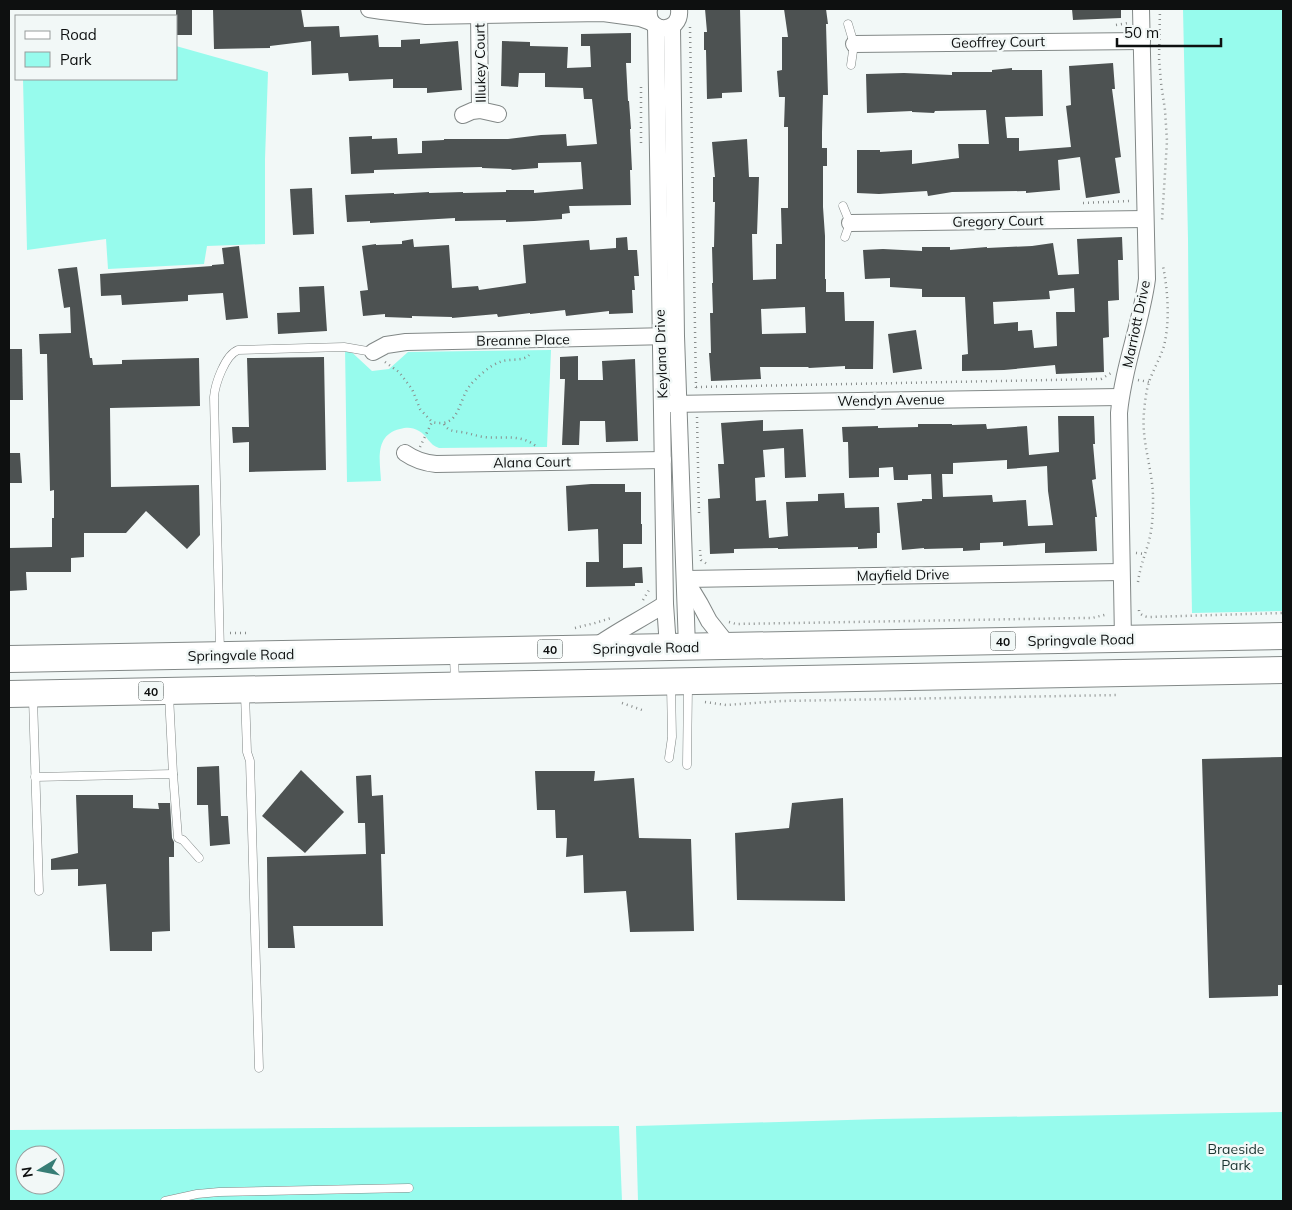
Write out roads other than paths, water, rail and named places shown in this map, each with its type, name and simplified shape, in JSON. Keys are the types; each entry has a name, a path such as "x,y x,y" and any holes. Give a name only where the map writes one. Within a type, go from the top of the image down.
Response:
{"highway":[{"name":"Springvale Road","path":"9,659 677,647 728,633 1123,639 1283,636"},
{"name":"Keylana Drive","path":"677,647 679,681"},
{"name":"40","path":"21,694 1283,670"}],"street":[{"path":"369,9 426,16 479,12 603,13 657,21 678,20 680,15 679,9"},
{"path":"603,13 627,9"},
{"name":"Marriott Drive","path":"1123,639 1120,396 1146,279 1141,9"},
{"name":"Illukey Court","path":"479,12 480,110"},
{"name":"Keylana Drive","path":"657,21 676,336 685,579 677,647"},
{"name":"Keylana Drive","path":"657,21 665,604 677,647"},
{"name":"Geoffrey Court","path":"854,44 1142,41"},
{"name":"Illukey Court","path":"463,115 480,110 498,114"},
{"name":"Gregory Court","path":"848,230 1145,219"},
{"name":"Breanne Place","path":"373,352 386,345 406,342 676,336"},
{"name":"Wendyn Avenue","path":"662,404 1120,396"},
{"name":"Alana Court","path":"409,456 427,463 436,464 663,460"},
{"name":"Mayfield Drive","path":"685,579 1122,572"},
{"path":"685,579 709,621 728,633"},
{"path":"593,649 613,634 665,604"}],"lane":[{"path":"848,24 854,44 850,65"},
{"path":"843,206 848,230"},
{"path":"220,655 214,397 215,387 225,363 231,354 238,350 344,347 373,352"},
{"path":"454,651 455,685"},
{"path":"669,758 679,681"},
{"path":"679,681 687,765"},
{"path":"245,689 247,752 250,761 259,1068"},
{"path":"169,691 178,838 183,840 199,858"},
{"path":"21,694 35,777 39,890"},
{"path":"35,777 173,774"},
{"path":"165,1201 219,1192 409,1188"}],"park label":[{"name":"Braeside Park","path":"1236,1158"}]}
